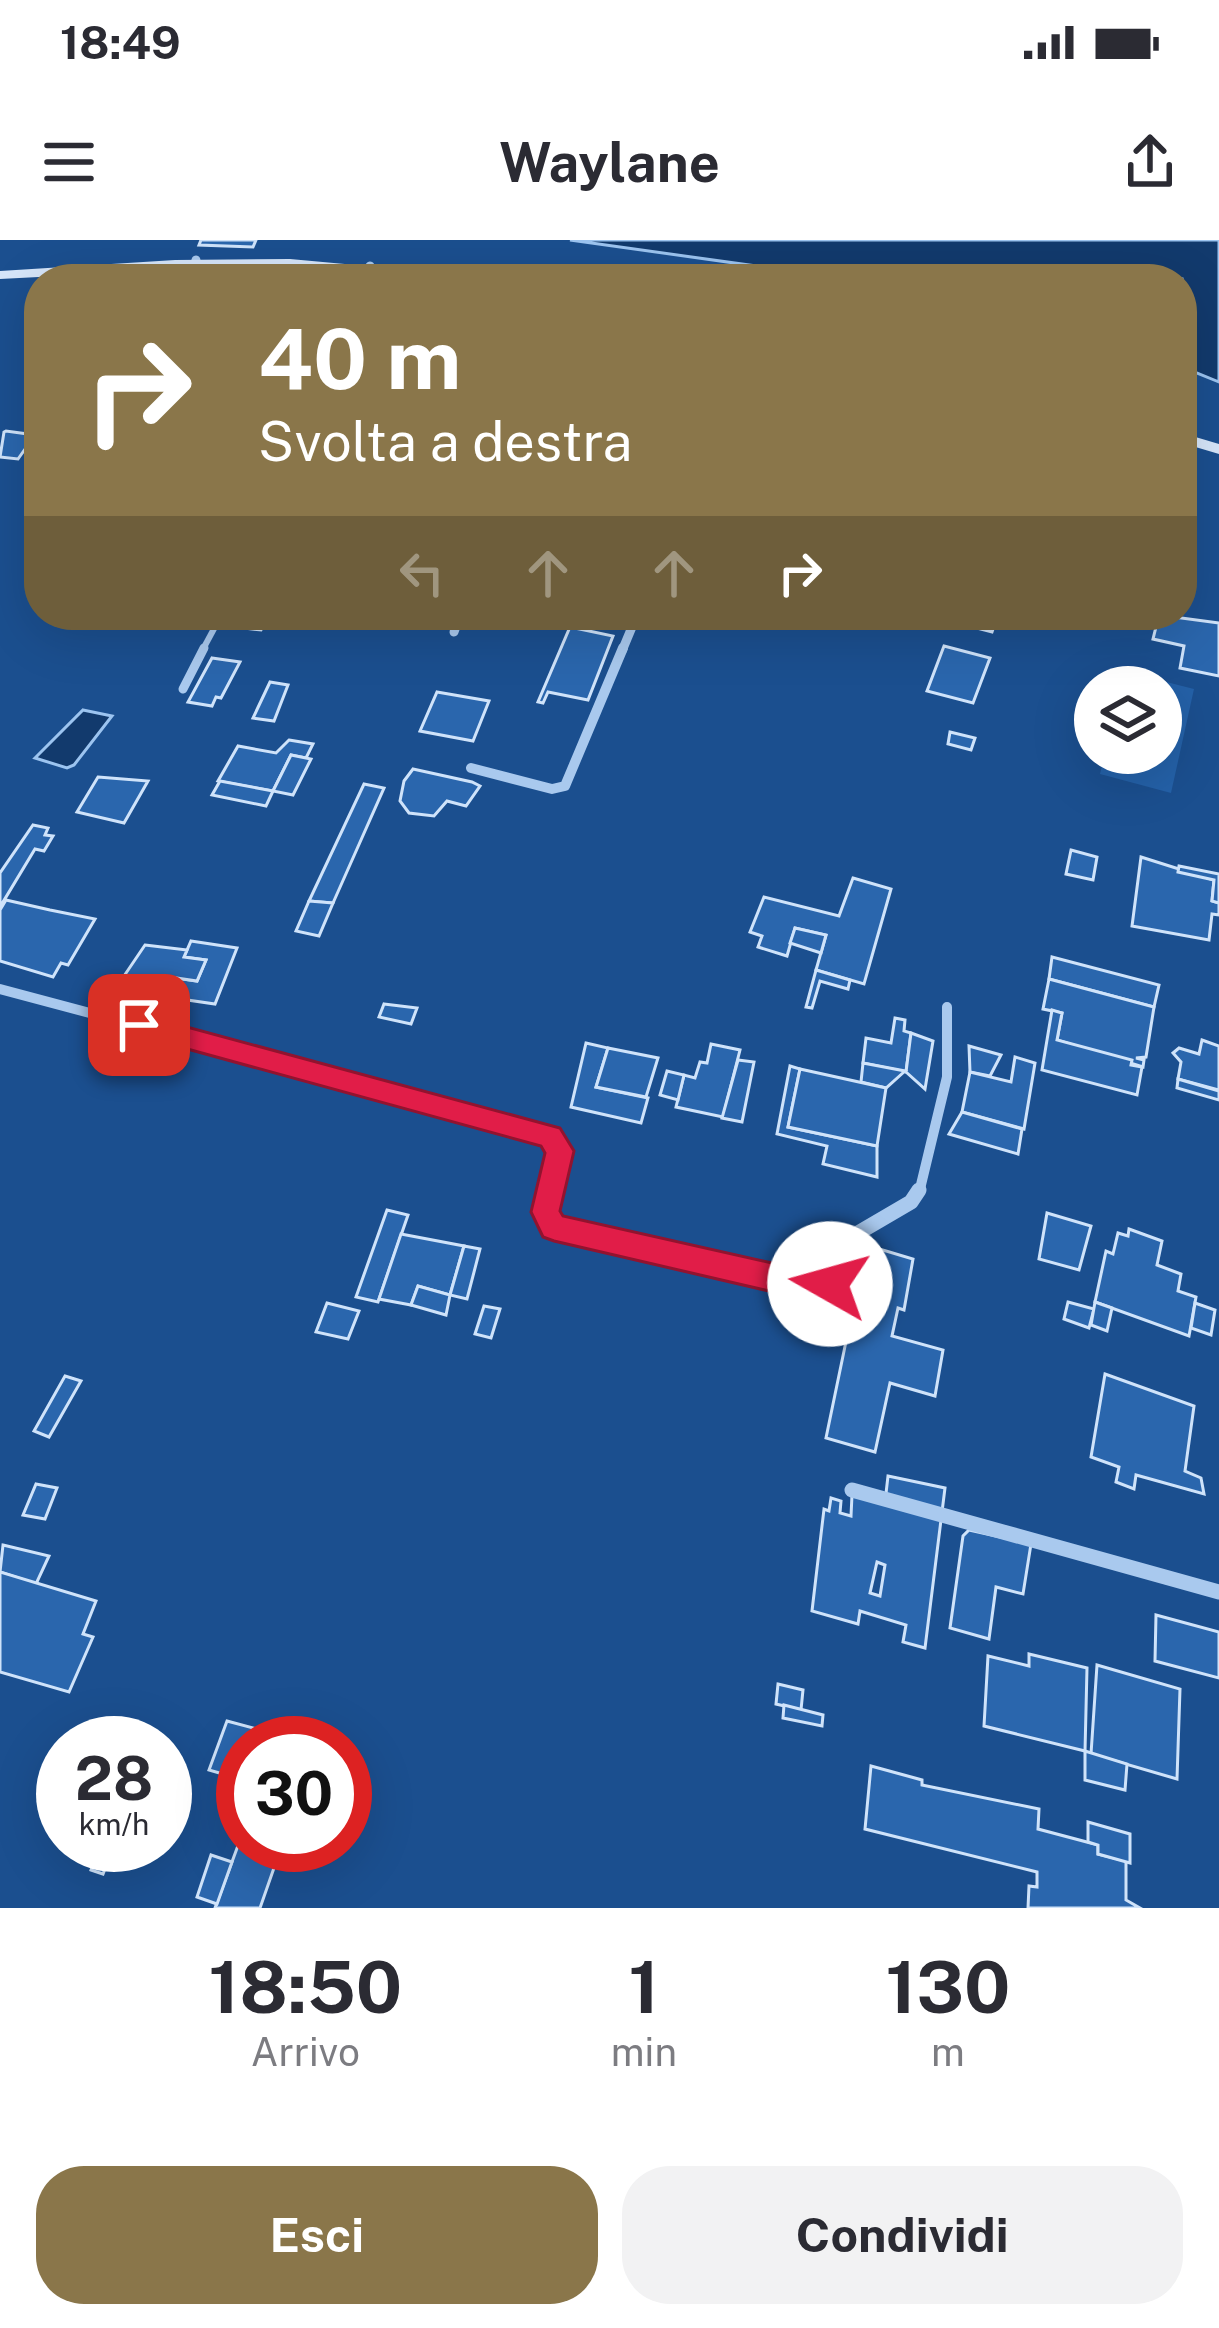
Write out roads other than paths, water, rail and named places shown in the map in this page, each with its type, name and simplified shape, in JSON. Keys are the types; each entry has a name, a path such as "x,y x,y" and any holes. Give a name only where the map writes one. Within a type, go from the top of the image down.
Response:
{"street":[{"path":"144,264 196,260 248,264"},
{"path":"195,264 196,260"},
{"path":"471,768 552,789 565,786 631,630"},
{"path":"0,989 550,1136 560,1151 545,1212 554,1228 812,1286 836,1280 853,1238 918,1196 945,1074 951,1026 947,1007"},
{"path":"851,1490 1219,1592"}],"lane":[{"path":"183,689 214,630"}]}
